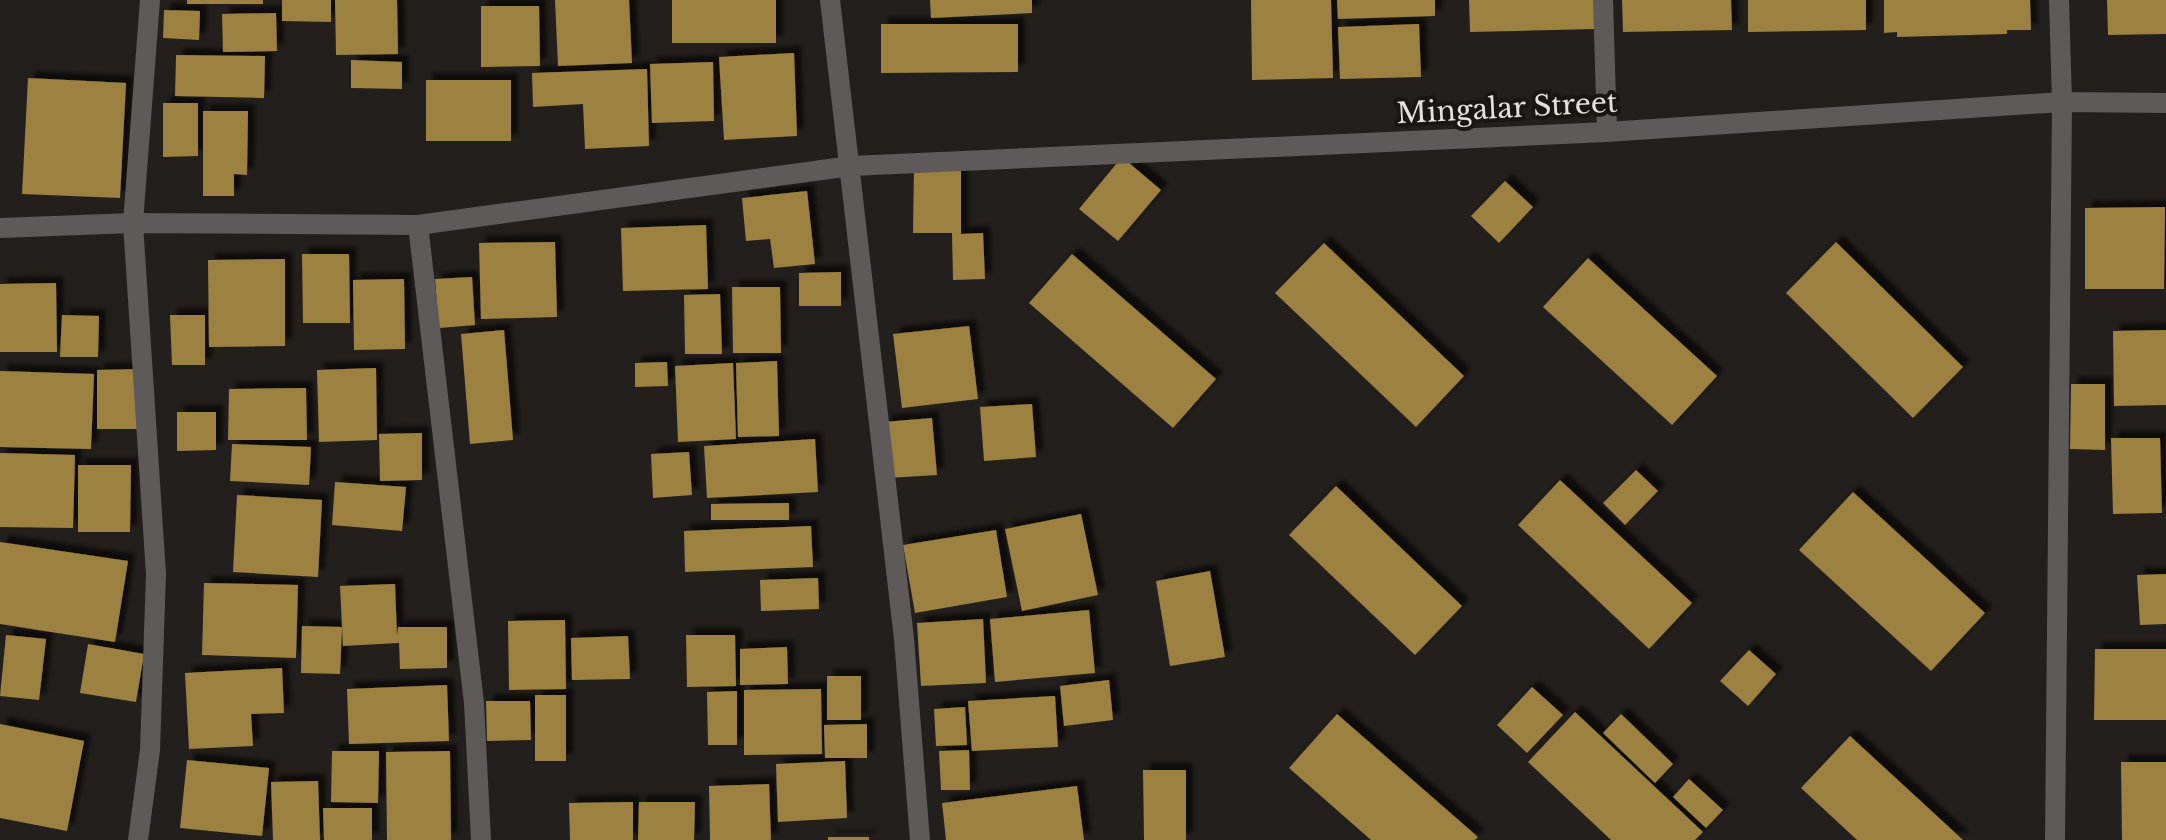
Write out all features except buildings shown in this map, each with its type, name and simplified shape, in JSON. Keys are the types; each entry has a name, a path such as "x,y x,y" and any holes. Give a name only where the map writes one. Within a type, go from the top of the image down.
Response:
{"street":[{"path":"138,840 150,750 156,574 133,223 150,0"},
{"path":"830,0 904,639 920,840"},
{"path":"1603,0 1607,132"},
{"path":"2055,840 2062,102 2059,0"},
{"name":"Mingalar Street","path":"0,228 133,223 418,225 851,166 1607,132 2062,102 2166,103"},
{"path":"418,225 474,703 481,840"}]}
